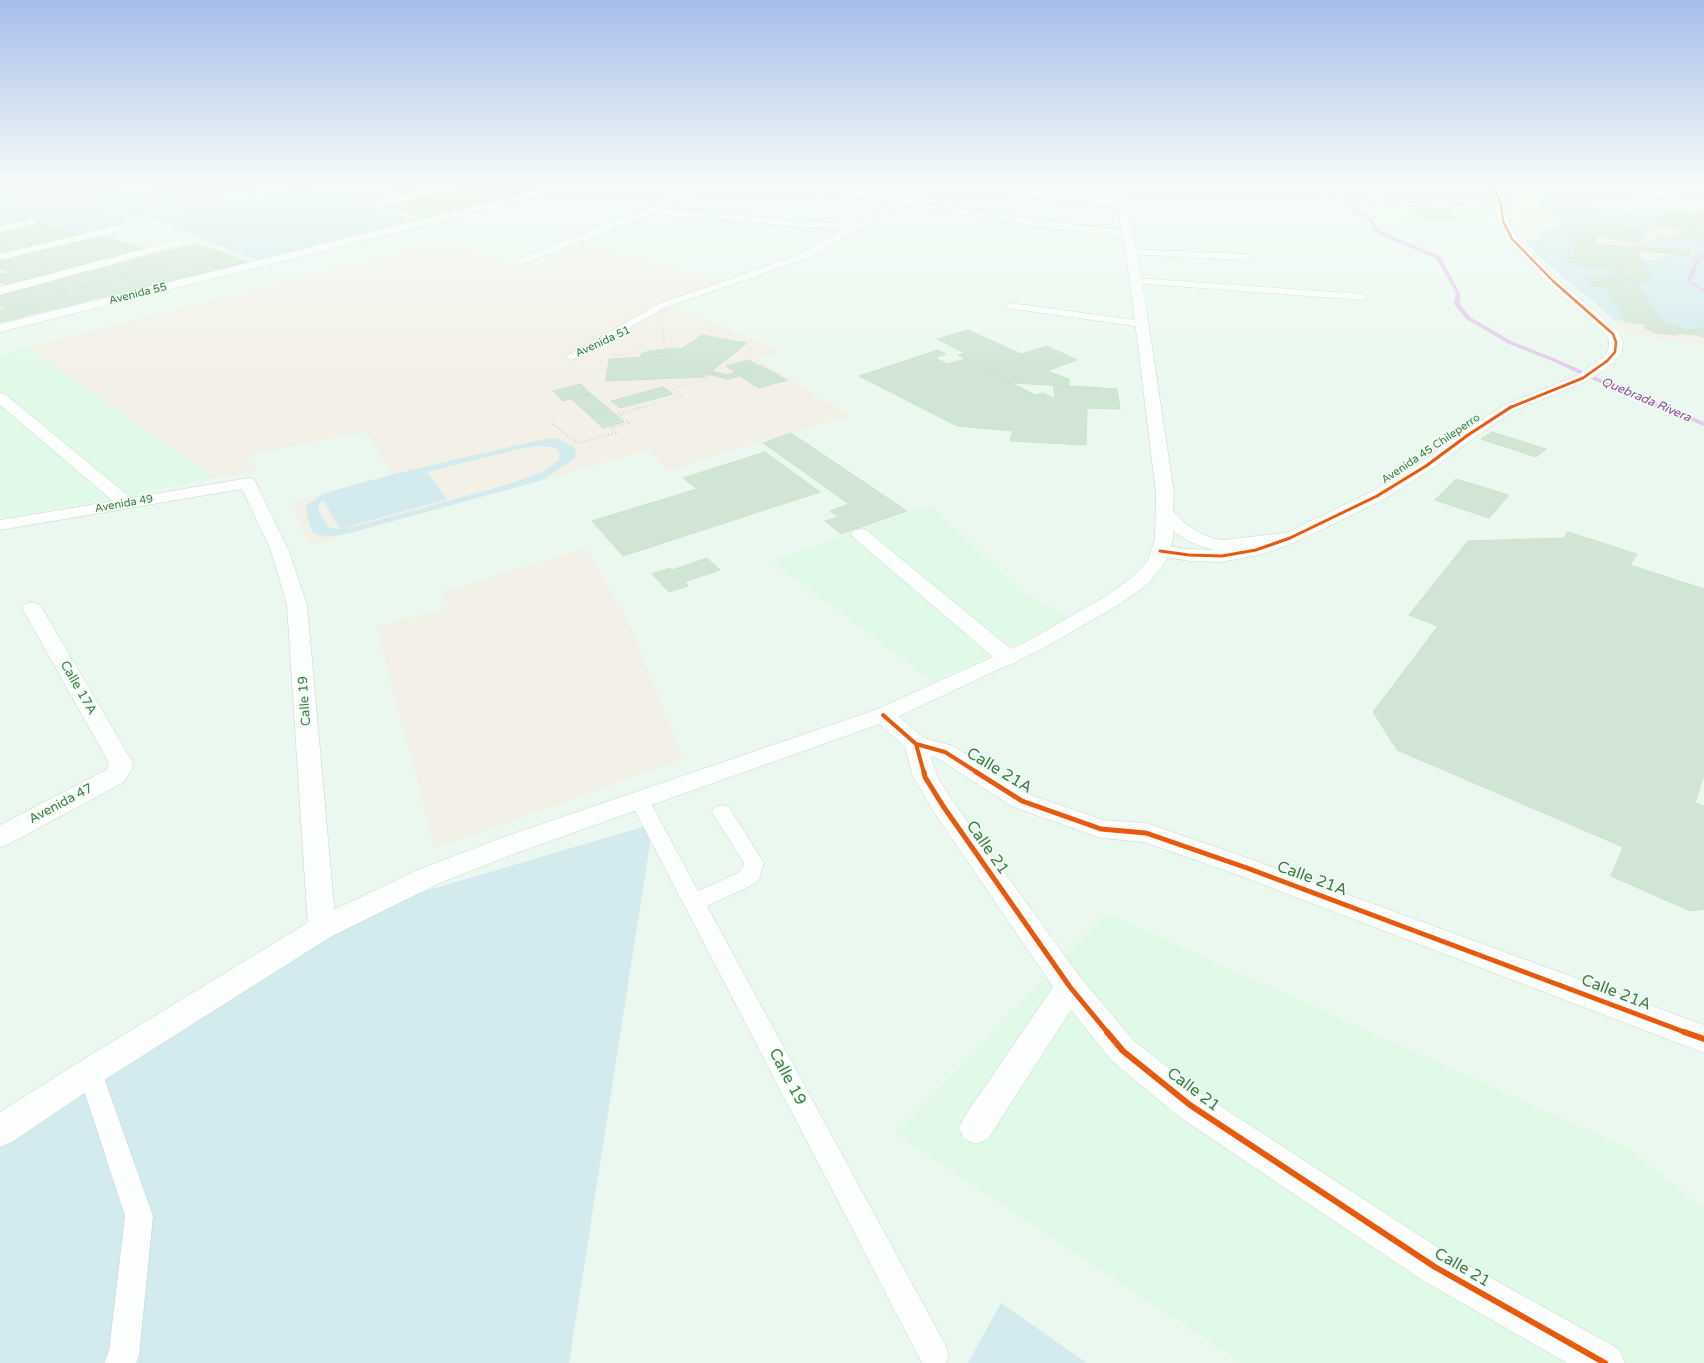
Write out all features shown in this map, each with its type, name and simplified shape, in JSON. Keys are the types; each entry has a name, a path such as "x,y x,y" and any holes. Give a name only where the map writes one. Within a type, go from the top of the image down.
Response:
{"street":[{"path":"0,258 45,247"},
{"path":"0,291 165,247"},
{"name":"Avenida 55","path":"0,328 328,247"},
{"path":"522,261 558,247"},
{"name":"Avenida 51","path":"751,275 803,256 820,247"},
{"path":"0,1131 90,1072 322,928 430,876 510,845 639,798 883,715 1008,658 1064,630 1113,600 1141,580 1157,561 1164,540 1165,493 1130,247"},
{"name":"Avenida 45 Chileperro","path":"1160,551 1189,555 1222,556 1256,550 1290,538 1377,496 1426,466 1468,435 1509,408 1588,374 1607,361 1615,352 1616,342 1613,334 1547,276 1519,247"},
{"path":"0,397 128,504"},
{"name":"Avenida 49","path":"0,525 248,483"},
{"name":"Calle 19","path":"248,483 280,551 297,605 322,928"},
{"path":"1164,512 1180,528 1194,537 1210,544 1229,545 1290,538"},
{"path":"860,534 1008,658"},
{"name":"Calle 17A","path":"32,608 121,763 120,769"},
{"path":"883,715 916,744"},
{"name":"Calle 21","path":"916,744 925,777 943,806 1070,987 1123,1051 1190,1105 1435,1267 1605,1363"},
{"name":"Calle 21A","path":"916,744 944,752 1022,801 1101,829 1146,832 1247,868 1704,1039"},
{"name":"Avenida 47","path":"0,837 115,776 120,769"},
{"path":"976,1128 1070,987"}],"lane":[{"path":"1131,252 1248,257"},
{"name":"Avenida 51","path":"710,291 570,357 663,305 740,282 751,275"},
{"path":"1136,281 1363,297"},
{"path":"1010,306 1142,324"},
{"name":"Calle 19","path":"639,798 934,1355"},
{"path":"694,902 746,879 752,873 754,863 722,812"},
{"path":"90,1072 139,1216 124,1356 119,1363"}],"path":[{"path":"1551,247 1553,255 1613,262"},
{"path":"1664,247 1691,250 1704,256"},
{"path":"663,312 664,348"},
{"path":"553,424 577,443 616,433 610,428 629,423 619,414 682,396 672,389 703,380 711,375"}],"shaded area":[{"path":"222,247 309,247 256,260"},
{"path":"418,247 461,247 524,269 577,247 599,247 721,281 660,304 692,314 783,352 756,358 849,416 792,432 668,471 649,450 308,545 293,502 393,474 365,431 247,456 257,470 215,478 28,348"},
{"path":"1530,247 1704,247 1704,345 1627,335 1599,306 1536,254"},
{"path":"1530,247 1573,247 1577,257 1535,253"},
{"path":"1670,247 1704,247 1704,327 1692,330 1662,323 1635,280 1654,281 1641,258 1652,260 1675,254 1692,256 1699,252"},
{"path":"1537,254 1567,257 1570,265 1612,269 1616,278 1595,276 1596,279 1588,278 1592,286 1607,287 1626,322 1614,320"},
{"path":"28,348 215,478 0,519 0,355"},
{"path":"556,438 574,447 576,452 574,459 543,480 346,534 329,536 318,535 313,532 310,526 305,506 325,493 394,474 544,439","holes":["539,446 553,447 559,451 559,460 544,471 509,484 353,527 344,528 447,499 427,472 523,448","323,500 340,528 340,529 331,528 327,525 319,512 318,506"]},
{"path":"930,505 1027,595 1069,617 1022,641 933,682 771,561"},
{"path":"586,548 629,623 683,759 435,849 376,627 448,608 441,592"},
{"path":"653,824 569,1363 0,1363 0,1136 354,912"},
{"path":"1106,913 1628,1148 1704,1208 1704,1363 1241,1363 895,1133"},
{"path":"1001,1303 1087,1363 968,1363"}],"building":[{"path":"0,247 17,251 0,255"},
{"path":"2,247 34,247 17,251"},
{"path":"58,247 70,247 88,252 69,256 44,250"},
{"path":"70,247 104,248 88,252"},
{"path":"111,247 136,247 147,250 124,256 101,249"},
{"path":"185,247 203,247 221,252 199,258 173,250"},
{"path":"1573,247 1635,248 1645,266 1577,257"},
{"path":"1635,247 1689,251 1692,256 1637,250"},
{"path":"101,249 124,256 107,261 84,253"},
{"path":"44,250 69,256 46,262 24,255"},
{"path":"173,250 199,258 180,263 155,254"},
{"path":"221,252 248,262 221,269 197,259"},
{"path":"84,253 107,261 88,266 65,258"},
{"path":"155,254 180,263 163,268 136,259"},
{"path":"24,255 46,262 28,267 6,260"},
{"path":"1567,257 1645,266 1654,282 1616,278 1612,269 1570,265"},
{"path":"65,258 88,266 68,271 46,262"},
{"path":"136,259 163,268 143,273 119,264"},
{"path":"197,259 221,269 200,274 180,263"},
{"path":"6,260 28,267 10,272 0,269 0,261"},
{"path":"46,262 68,271 47,276 25,268"},
{"path":"180,263 200,274 182,278 162,268"},
{"path":"119,264 143,273 125,278 100,269"},
{"path":"25,268 47,276 27,281 7,273"},
{"path":"162,268 182,278 164,283 143,273"},
{"path":"100,269 125,278 105,283 80,274"},
{"path":"7,273 27,281 9,286 0,282 0,274"},
{"path":"143,273 164,283 141,288 122,278"},
{"path":"80,274 105,283 88,287 63,278"},
{"path":"1595,276 1635,280 1662,323 1692,330 1704,327 1704,337 1680,333 1676,335 1656,333 1643,327 1650,324 1626,322 1607,287 1591,286 1587,278 1596,279"},
{"path":"63,278 88,287 69,292 43,283"},
{"path":"122,278 141,288 122,293 102,283"},
{"path":"43,283 69,292 44,298 21,289"},
{"path":"102,283 122,293 97,298 80,289"},
{"path":"21,289 44,298 24,303 0,295"},
{"path":"80,289 97,298 79,303 61,294"},
{"path":"61,294 79,303 58,308 42,299"},
{"path":"0,295 24,303 6,308 0,306"},
{"path":"42,299 58,308 40,312 22,304"},
{"path":"22,304 40,312 13,319 0,313 0,310"},
{"path":"0,313 13,319 0,322"},
{"path":"968,330 1021,354 1047,346 1077,360 1047,371 1069,379 1069,386 1012,383 958,355 964,353 937,339"},
{"path":"702,335 747,343 704,377 606,381 609,359 668,356 674,354"},
{"path":"672,348 681,349 668,356 639,357 643,353 650,351"},
{"path":"938,350 946,354 935,358 948,364 965,359 1035,395 1043,393 1055,399 1053,385 1117,389 1120,409 1087,408 1086,445 1010,441 1013,431 957,426 859,376"},
{"path":"749,360 757,365 735,372 726,366"},
{"path":"760,365 787,380 759,388 740,376 728,379 707,374 711,371 726,375"},
{"path":"581,384 591,394 563,401 553,391"},
{"path":"663,387 673,394 620,408 611,401"},
{"path":"591,394 608,408 588,414 571,399"},
{"path":"608,408 624,422 603,428 588,414"},
{"path":"1492,432 1546,449 1536,457 1481,439"},
{"path":"791,433 907,511 841,534 825,521 838,517 830,511 849,504 763,443"},
{"path":"765,452 820,492 623,556 592,521 697,489 683,478"},
{"path":"1456,479 1509,495 1489,518 1435,500"},
{"path":"1568,532 1637,554 1630,565 1704,589 1704,775 1695,803 1704,806 1704,909 1690,911 1611,876 1623,847 1397,750 1373,712 1438,626 1409,615 1468,541 1564,538"},
{"path":"707,558 720,570 685,582 688,586 669,592 652,574 670,568 672,570"}],"waterway":[{"name":"Quebrada Rivera","path":"1413,247 1438,257 1458,293 1457,304 1468,318 1511,343 1554,360 1631,395 1704,424"},
{"path":"1704,255 1697,261 1688,281 1704,291"}],"cycle path":[{"path":"1160,551 1189,555 1222,556 1256,550 1290,538 1377,496 1426,466 1468,435 1509,408 1583,378 1607,361 1615,352 1616,342 1613,334 1547,276 1519,247"},
{"path":"883,715 916,744 925,777 943,806 1070,987 1123,1051 1190,1105 1435,1267 1605,1363"},
{"path":"916,744 945,752 1022,801 1101,829 1146,833 1247,868 1704,1039"}]}
